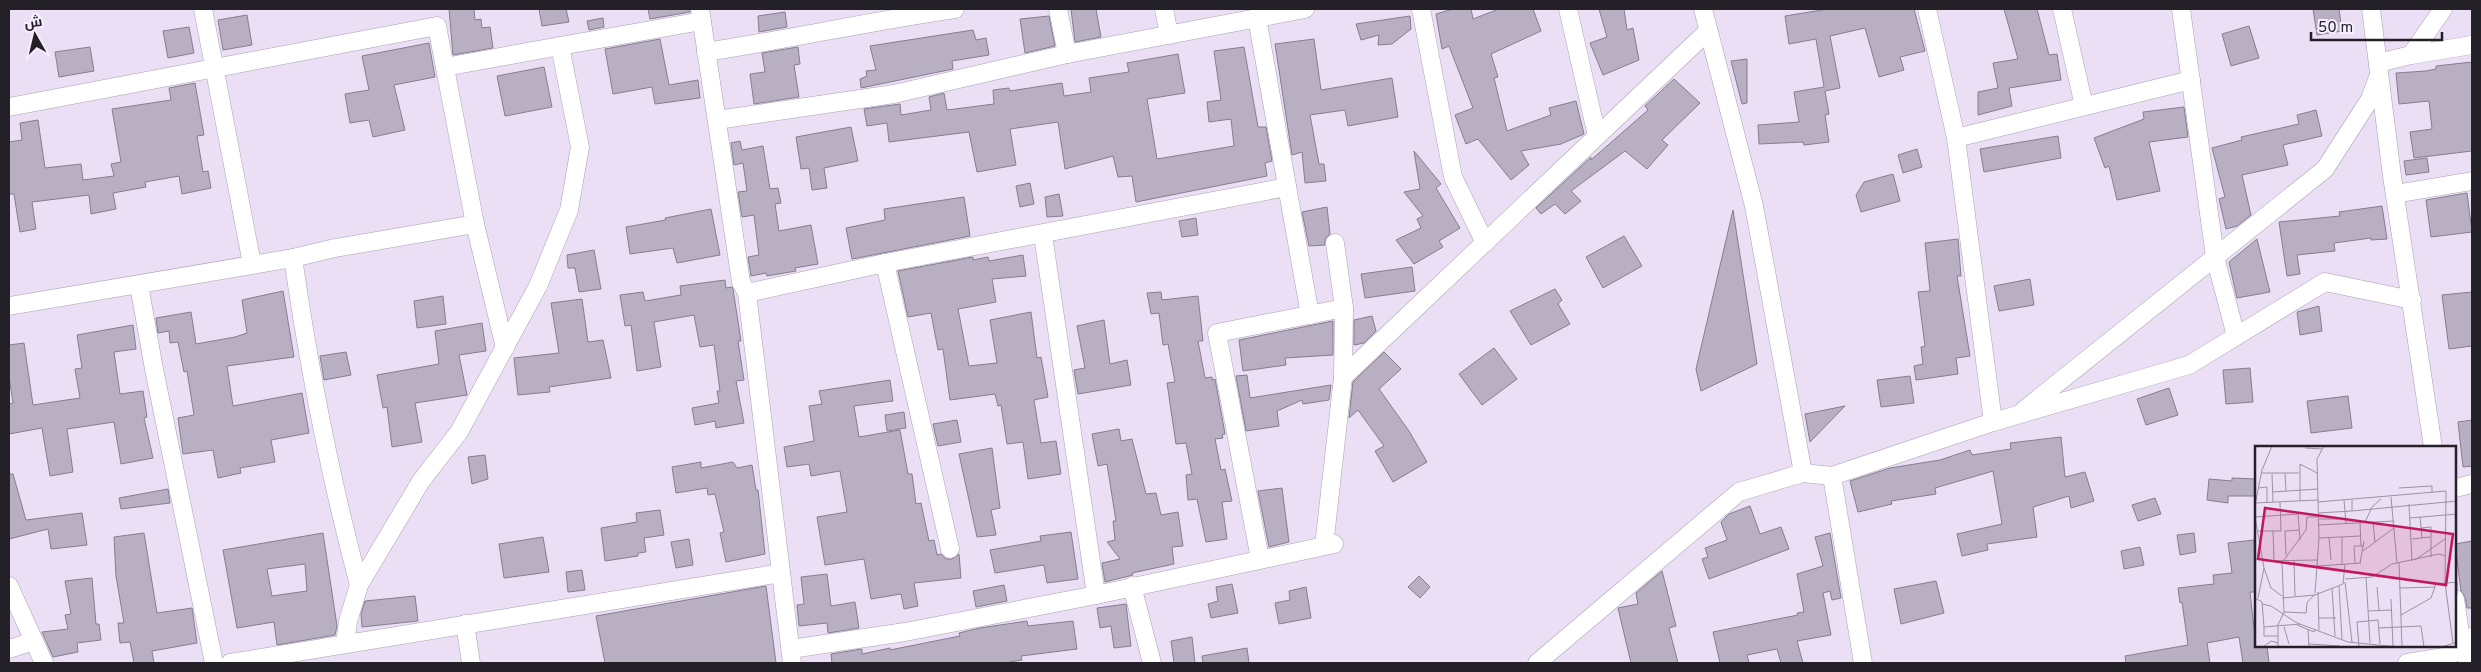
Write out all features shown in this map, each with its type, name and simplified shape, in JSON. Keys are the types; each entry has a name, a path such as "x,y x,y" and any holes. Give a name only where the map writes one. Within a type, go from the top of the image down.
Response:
{"street":[{"path":"203,9 252,264"},
{"path":"706,52 955,9"},
{"path":"1058,9 1067,54"},
{"path":"1164,9 1169,34"},
{"path":"717,120 894,94 1067,54 1304,9"},
{"path":"1421,9 1453,177 1485,243"},
{"path":"1568,9 1597,136"},
{"path":"1703,9 1754,206 1803,473"},
{"path":"1926,9 1956,138 1993,422"},
{"path":"2062,9 2084,106"},
{"path":"2181,9 2215,257 2236,336"},
{"path":"2371,9 2395,194 2432,446"},
{"path":"2410,55 2443,9"},
{"path":"445,67 560,46 701,15 741,282 747,292 791,656 1096,595 1329,545 1343,377 1344,308 1335,243"},
{"path":"1257,18 1310,315"},
{"path":"9,107 437,26 475,224 505,348"},
{"path":"1343,377 1708,31"},
{"path":"2017,415 2325,169 2370,99 2379,69 2410,55 2472,45"},
{"path":"345,644 348,621 359,584 421,481 459,432 538,286 569,210 580,147 560,46"},
{"path":"1956,138 2190,80"},
{"path":"2395,194 2472,181"},
{"path":"747,292 885,263 1043,235 1287,187"},
{"path":"9,306 293,258 335,248 475,224"},
{"path":"1043,235 1096,595"},
{"path":"293,258 306,345 337,503 359,584"},
{"path":"885,263 950,549"},
{"path":"1537,663 1739,492 1803,473 1832,476 1993,422 2189,365 2325,282 2412,300"},
{"path":"139,285 154,369 214,663"},
{"path":"1260,559 1217,333 1344,308"},
{"path":"1832,476 1863,663"},
{"path":"2456,488 2472,484"},
{"path":"230,663 311,657 345,644 781,573"},
{"path":"9,586 44,663"},
{"path":"1132,586 1152,663"},
{"path":"2456,603 2466,639 2468,663"},
{"path":"465,624 471,663"},
{"path":"2407,663 2450,656 2466,639"},
{"path":"9,649 34,641"}],"building":[{"path":"449,9 474,9 475,20 481,19 482,28 490,27 493,48 453,55"},
{"path":"539,9 566,9 569,22 542,26"},
{"path":"648,9 690,9 690,12 650,19"},
{"path":"1071,9 1096,9 1101,37 1075,42"},
{"path":"1453,9 1471,9 1473,19 1499,9 1533,9 1541,31 1491,54 1498,77 1494,78 1507,131 1551,115 1549,108 1576,101 1584,134 1561,144 1521,151 1529,165 1511,180 1478,139 1466,144 1455,115 1473,108 1449,46 1442,49 1436,14"},
{"path":"1599,9 1624,9 1627,30 1633,28 1639,60 1603,75 1590,43 1607,37"},
{"path":"1828,9 1914,9 1925,51 1900,57 1904,70 1879,77 1865,28 1830,36 1840,88 1825,91 1829,114 1825,115 1829,142 1804,145 1803,142 1759,144 1758,125 1799,122 1794,92 1824,87 1816,39 1789,44 1785,16"},
{"path":"2004,9 2037,9 2049,55 2057,54 2061,80 2009,88 2012,106 1978,115 1978,92 1998,88 1993,63 2018,59"},
{"path":"2313,9 2339,9 2342,31 2317,35"},
{"path":"785,12 787,27 759,32 758,16"},
{"path":"247,15 252,45 223,50 218,20"},
{"path":"1049,16 1055,46 1025,53 1020,19"},
{"path":"1410,16 1411,29 1392,44 1378,45 1379,35 1361,40 1356,24"},
{"path":"603,18 604,27 589,30 587,21"},
{"path":"2249,26 2259,58 2231,66 2222,34"},
{"path":"189,27 194,53 168,58 163,31"},
{"path":"973,30 976,40 986,38 989,55 952,61 953,69 861,88 860,79 867,76 866,71 876,70 870,46"},
{"path":"660,39 669,85 698,80 700,98 655,104 652,87 613,94 605,49"},
{"path":"1314,39 1321,90 1392,78 1398,117 1348,126 1345,110 1310,115 1319,164 1324,164 1326,181 1305,183 1302,152 1292,155 1275,44"},
{"path":"429,43 435,77 394,85 405,130 373,137 369,120 350,123 345,94 369,90 362,56"},
{"path":"90,47 94,71 59,77 55,52"},
{"path":"798,47 800,64 794,65 799,97 754,104 750,74 765,72 762,53"},
{"path":"1244,47 1258,127 1266,127 1272,161 1265,163 1267,176 1136,202 1132,176 1118,177 1113,156 1065,169 1058,122 1010,129 1016,165 977,172 969,132 889,142 887,123 867,126 864,109 900,104 901,115 931,110 929,97 944,93 947,110 994,104 993,90 1009,88 1010,91 1062,83 1064,96 1091,92 1089,78 1129,72 1127,63 1178,54 1185,93 1147,99 1157,159 1234,146 1231,119 1209,122 1207,102 1221,100 1214,51"},
{"path":"1747,59 1747,103 1742,104 1731,61"},
{"path":"2472,62 2472,151 2414,158 2410,132 2432,129 2429,101 2399,104 2396,73 2426,71 2436,69 2436,66"},
{"path":"544,67 552,107 505,116 497,76"},
{"path":"1674,79 1700,103 1662,140 1668,145 1647,169 1625,151 1571,191 1581,201 1565,214 1555,204 1541,214 1536,208 1591,157 1591,160 1648,110 1645,106"},
{"path":"195,83 204,135 197,136 203,172 208,171 211,188 182,194 179,176 145,182 146,187 113,193 116,209 91,214 89,195 32,202 36,229 20,232 14,194 9,194 9,142 22,140 20,123 38,120 45,168 81,164 83,180 114,176 111,164 121,162 112,109 171,100 169,88"},
{"path":"2184,107 2188,137 2149,142 2160,191 2117,200 2109,166 2105,168 2094,138 2144,119 2143,112"},
{"path":"2316,110 2322,136 2283,145 2288,165 2242,175 2251,215 2237,226 2226,229 2219,199 2225,197 2212,148 2242,140 2241,137 2299,124 2297,115"},
{"path":"851,127 858,161 824,168 827,188 812,190 809,168 801,169 796,137"},
{"path":"2058,136 2061,158 1984,172 1980,149"},
{"path":"740,141 742,150 763,146 770,189 778,188 781,203 775,204 779,231 811,225 818,264 795,268 796,271 767,276 766,273 751,276 748,257 759,255 754,215 742,217 738,192 747,191 743,163 734,165 731,143"},
{"path":"1917,149 1922,167 1903,173 1898,155"},
{"path":"1414,151 1441,184 1436,188 1460,228 1439,241 1443,247 1414,264 1396,240 1421,228 1417,219 1423,216 1404,192 1420,189"},
{"path":"2427,158 2429,172 2406,175 2404,161"},
{"path":"1893,174 1900,201 1861,212 1856,195 1864,182"},
{"path":"1030,183 1034,204 1020,207 1016,186"},
{"path":"2467,193 2472,232 2431,237 2426,200"},
{"path":"1059,194 1063,216 1047,217 1045,197"},
{"path":"964,197 970,236 852,259 846,228 885,220 884,209"},
{"path":"2382,206 2387,239 2371,240 2371,238 2334,243 2335,251 2297,255 2300,274 2287,276 2279,222 2340,216 2339,212"},
{"path":"1327,207 1330,234 1325,239 1325,245 1309,246 1302,212"},
{"path":"711,209 720,255 677,263 673,248 630,254 626,227"},
{"path":"1733,210 1757,364 1701,391 1696,369"},
{"path":"1196,218 1198,235 1182,237 1179,221"},
{"path":"1624,236 1642,266 1603,288 1586,257"},
{"path":"1958,239 1961,276 1957,276 1970,356 1956,358 1958,374 1916,380 1914,366 1923,364 1921,347 1925,346 1918,292 1930,291 1925,243"},
{"path":"2257,239 2270,292 2237,298 2229,262"},
{"path":"594,250 601,289 579,292 575,268 568,268 567,255"},
{"path":"1023,255 1026,276 992,279 996,302 958,309 969,366 997,363 990,320 1031,312 1037,358 1041,357 1048,397 1034,400 1041,443 1056,441 1061,474 1028,479 1023,442 1007,444 1001,405 998,406 995,394 950,400 943,349 938,350 931,313 908,317 898,271 973,257 973,260 988,257 989,261"},
{"path":"1412,267 1415,291 1365,298 1361,274"},
{"path":"2030,279 2034,305 1999,311 1994,286"},
{"path":"725,280 726,288 732,287 733,289 741,341 738,341 744,380 736,381 744,423 716,428 715,421 695,425 692,408 719,403 717,391 720,391 714,345 700,347 694,315 654,322 661,367 637,371 631,325 625,326 620,295 643,292 645,301 681,295 680,286"},
{"path":"1555,289 1562,300 1558,304 1570,324 1531,345 1510,311"},
{"path":"283,291 294,357 227,366 233,406 302,393 309,433 271,440 275,462 240,468 241,473 218,478 213,450 183,454 178,418 194,415 187,371 184,372 178,342 170,343 169,331 158,333 156,318 191,312 196,344 235,337 247,333 242,300"},
{"path":"1161,292 1162,300 1198,296 1203,341 1198,341 1205,378 1212,377 1212,380 1215,379 1225,434 1222,435 1223,438 1215,439 1221,470 1225,469 1232,501 1222,502 1227,539 1206,542 1197,499 1188,500 1186,475 1192,474 1186,443 1176,444 1167,383 1175,382 1168,344 1163,345 1159,313 1151,314 1147,293"},
{"path":"2472,292 2472,346 2449,349 2442,295"},
{"path":"443,296 446,324 417,328 414,301"},
{"path":"582,299 588,342 603,340 611,378 549,387 550,392 518,395 514,358 559,353 551,303"},
{"path":"2319,306 2322,331 2300,335 2297,312"},
{"path":"1372,316 1376,331 1364,343 1354,345 1354,320"},
{"path":"1104,320 1110,364 1127,360 1131,385 1078,394 1074,370 1085,368 1077,326"},
{"path":"1333,321 1333,355 1285,358 1286,365 1243,371 1239,340"},
{"path":"482,323 486,351 459,355 467,395 415,403 422,442 392,447 387,407 383,408 377,375 439,364 435,331"},
{"path":"133,325 136,349 114,352 120,394 143,391 147,417 144,418 153,458 121,464 114,422 67,429 73,472 50,476 42,428 9,434 9,404 13,403 9,377 9,345 24,343 33,405 80,398 75,369 82,368 77,335"},
{"path":"1494,348 1517,379 1482,405 1459,374"},
{"path":"346,352 351,375 324,380 320,356"},
{"path":"1384,352 1401,369 1379,389 1409,431 1427,462 1393,482 1375,451 1384,446 1358,410 1349,418 1353,382"},
{"path":"2250,368 2253,402 2226,404 2223,370"},
{"path":"1247,375 1250,398 1331,385 1329,400 1303,404 1302,400 1277,411 1279,426 1246,431 1236,376"},
{"path":"1910,376 1914,403 1881,407 1877,380"},
{"path":"890,380 893,401 854,406 859,437 900,430 908,474 912,474 916,504 921,503 929,541 934,540 937,555 941,554 946,559 952,559 959,554 961,578 914,583 918,606 904,609 901,594 871,599 864,559 825,565 817,517 847,512 840,471 811,476 809,464 787,467 784,447 814,441 809,406 822,404 819,391"},
{"path":"2169,388 2178,415 2146,425 2137,399"},
{"path":"2348,396 2352,428 2311,433 2307,401"},
{"path":"1845,406 1810,442 1805,414"},
{"path":"904,412 906,428 887,431 885,415"},
{"path":"957,420 961,442 938,446 933,424"},
{"path":"2472,420 2472,466 2463,467 2458,422"},
{"path":"1119,429 1121,441 1132,439 1146,494 1156,493 1161,515 1178,512 1183,546 1172,547 1174,564 1132,573 1133,575 1105,582 1102,563 1120,559 1107,542 1115,540 1113,521 1116,521 1107,464 1098,466 1092,434"},
{"path":"2061,437 2065,477 2085,472 2094,501 2071,508 2069,496 2033,507 2037,537 1987,544 1988,550 1962,556 1957,534 2002,524 1993,471 1935,488 1936,494 1891,501 1892,504 1858,512 1850,481 1890,468 1940,460 1970,450 1972,455 2011,449 2010,443"},
{"path":"992,448 1000,508 991,510 996,535 977,537 959,454"},
{"path":"485,455 488,479 472,484 468,457"},
{"path":"701,462 701,468 733,462 737,468 752,465 756,490 758,490 765,554 726,562 720,533 724,532 715,494 708,495 707,488 676,493 672,467"},
{"path":"9,474 13,474 26,520 82,513 87,545 51,549 48,529 9,539"},
{"path":"2232,478 2255,479 2255,496 2228,496 2228,503 2207,500 2209,479 2232,481"},
{"path":"1282,488 1289,542 1269,547 1258,491"},
{"path":"168,489 170,503 121,509 119,498"},
{"path":"2155,498 2161,514 2138,521 2132,505"},
{"path":"1750,506 1760,534 1781,527 1789,549 1709,579 1702,559 1708,557 1705,548 1727,540 1721,522 1729,514"},
{"path":"660,510 664,535 644,538 646,552 638,553 638,556 605,561 601,528 637,522 636,513"},
{"path":"1071,532 1078,579 1047,583 1044,565 995,573 990,550 1041,541 1040,536"},
{"path":"144,533 157,613 192,608 197,643 152,651 154,663 134,663 130,642 120,643 118,623 124,623 116,576 114,537"},
{"path":"323,533 337,626 335,635 277,645 274,622 237,628 223,550","holes":["305,564 307,591 272,596 267,569"]},
{"path":"1830,533 1841,598 1832,600 1830,591 1823,593 1831,635 1797,641 1803,663 1781,663 1777,649 1747,655 1749,663 1720,663 1713,632 1798,615 1797,613 1804,612 1797,574 1823,566 1815,537"},
{"path":"2194,533 2196,552 2180,555 2177,535"},
{"path":"543,537 549,572 504,578 499,544"},
{"path":"689,539 693,565 676,568 671,542"},
{"path":"2254,540 2255,592 2250,592 2255,647 2267,647 2269,663 2243,663 2239,637 2207,643 2210,663 2126,663 2125,656 2188,645 2182,602 2180,603 2178,588 2214,584 2213,575 2232,573 2228,543"},
{"path":"2472,541 2472,608 2467,608 2465,597 2461,591 2456,544"},
{"path":"2140,547 2144,565 2124,569 2121,551"},
{"path":"582,570 585,590 568,592 566,572"},
{"path":"1662,571 1676,626 1669,628 1678,663 1631,663 1618,608 1638,604 1636,593"},
{"path":"827,574 831,606 855,602 859,628 828,633 827,623 799,626 797,605 804,604 801,577"},
{"path":"1419,576 1430,587 1420,598 1408,587"},
{"path":"92,578 96,624 99,624 101,640 77,643 78,652 53,657 42,632 68,629 65,615 71,614 65,581"},
{"path":"1936,581 1944,613 1901,624 1894,589"},
{"path":"1232,584 1238,613 1211,618 1208,604 1218,601 1216,587"},
{"path":"1004,585 1007,601 976,607 973,591"},
{"path":"766,586 776,663 605,663 596,616"},
{"path":"1306,587 1311,618 1279,624 1275,603 1290,600 1289,591"},
{"path":"415,596 418,621 362,627 361,614 365,601"},
{"path":"1126,604 1131,646 1114,648 1111,626 1100,628 1097,608"},
{"path":"1027,621 1028,626 1073,621 1077,649 1021,656 1022,660 1004,663 832,663 831,654 862,649 862,654 890,648 890,650 960,636 959,633 980,628"},
{"path":"1192,637 1195,663 1174,663 1171,641"},
{"path":"1247,648 1249,663 1203,663 1202,656"}]}
